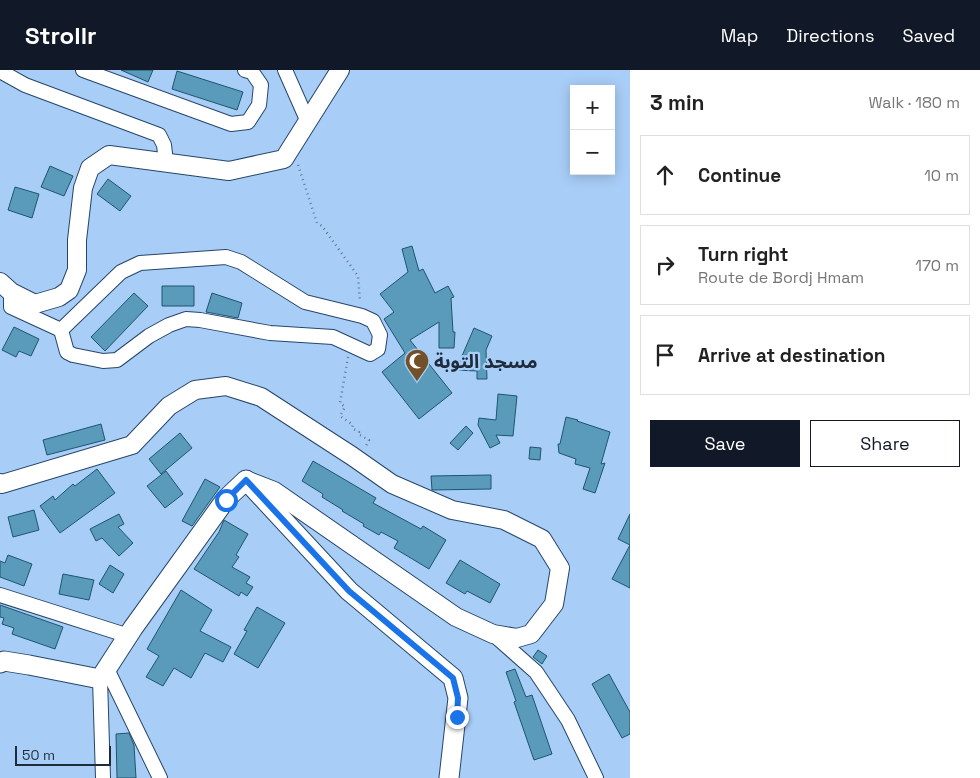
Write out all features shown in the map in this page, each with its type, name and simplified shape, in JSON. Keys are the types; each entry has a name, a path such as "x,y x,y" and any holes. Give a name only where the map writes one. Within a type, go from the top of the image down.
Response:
{"main road":[{"path":"0,663 103,674 226,500 246,480 349,591 453,678 458,698 449,778"}],"street":[{"path":"83,70 231,124 248,122 259,105 261,85 252,72 244,70"},
{"path":"286,70 308,122"},
{"path":"6,286 35,304 59,297 69,290 76,270 77,240 83,188 90,168 109,155 229,171 284,159 340,70"},
{"path":"0,71 25,86 159,135 164,145 166,162"},
{"path":"226,257 248,266 305,302 362,316 373,321 380,335 378,350 370,354 333,337 270,333 186,319 169,325 149,336 117,360 103,362 72,355 67,352 61,330 121,272 140,264 226,257"},
{"path":"6,286 11,307 61,330"},
{"path":"0,482 2,484 132,445 169,406 195,390 226,386 261,397 392,484 452,510 504,520 542,539 560,568 554,604 531,634 517,638 493,634 456,617 274,491 246,480"},
{"path":"0,595 129,636"},
{"path":"493,634 536,672 568,720 596,778"},
{"path":"103,674 103,778"},
{"path":"103,674 160,778"}],"path":[{"path":"292,147 317,223 322,226 358,276 362,316"},
{"path":"350,345 340,403 345,407 340,416 353,425 352,428 359,432 358,434 369,440 359,461"}],"building":[{"path":"121,70 153,70 148,82"},
{"path":"177,71 243,92 237,110 172,89"},
{"path":"50,166 73,176 64,196 41,187"},
{"path":"108,179 131,196 120,211 97,194"},
{"path":"15,187 39,194 32,218 8,210"},
{"path":"412,246 419,271 423,269 435,293 448,286 454,297 451,298 453,332 455,332 454,348 439,348 439,322 410,340 452,393 419,419 382,372 405,353 384,319 394,312 380,294 408,272 402,249"},
{"path":"162,286 194,286 194,306 162,306"},
{"path":"134,293 148,306 105,351 91,337"},
{"path":"212,293 242,303 238,318 206,312"},
{"path":"14,327 39,339 31,356 19,351 16,357 2,350"},
{"path":"474,328 492,336 486,350 487,379 477,379 477,371 456,370"},
{"path":"498,394 517,396 513,436 496,435 500,443 490,448 478,425 479,418 496,420"},
{"path":"566,417 610,432 601,464 605,463 595,493 583,489 590,468 575,464 576,459 559,453 558,444 560,444"},
{"path":"101,424 105,440 47,455 43,440"},
{"path":"466,426 473,433 458,450 450,443"},
{"path":"180,433 192,448 161,474 149,459"},
{"path":"530,447 541,448 540,460 529,459"},
{"path":"313,461 376,498 373,503 421,529 423,526 446,540 429,569 394,548 398,541 381,532 379,535 363,526 364,524 342,511 322,497 323,494 302,481"},
{"path":"97,469 115,493 60,533 40,506 53,496 55,500 73,484 75,486"},
{"path":"166,471 183,494 165,508 147,486"},
{"path":"491,475 491,489 432,490 431,476"},
{"path":"205,479 220,487 192,526 182,521"},
{"path":"34,510 39,530 13,537 8,517"},
{"path":"119,514 124,524 118,527 133,543 119,556 102,538 96,541 90,529"},
{"path":"630,514 630,545 618,539"},
{"path":"224,520 248,534 236,555 239,557 232,567 250,577 246,583 253,587 247,596 241,592 239,596 194,569 219,532"},
{"path":"630,545 630,588 612,579"},
{"path":"8,555 32,564 24,586 0,577 0,561 5,563"},
{"path":"460,560 500,584 490,603 467,591 465,594 446,583"},
{"path":"110,565 124,574 113,593 99,584"},
{"path":"63,574 94,580 89,600 59,594"},
{"path":"181,590 212,610 200,631 231,647 223,662 205,653 191,678 174,668 163,686 146,677 159,656 147,649"},
{"path":"0,605 63,627 55,649 12,634 14,628 2,624 4,618 0,617"},
{"path":"257,607 285,623 258,668 234,654 247,631 244,630"},
{"path":"538,650 547,656 542,664 533,657"},
{"path":"515,669 526,697 532,695 552,754 534,760 506,672"},
{"path":"609,674 630,712 630,734 622,738 592,684"},
{"path":"129,733 134,745 136,778 117,778 116,734"}],"place":[{"name":"مسجد التوبة","path":"417,382"}],"route":[{"path":"226,500 246,480 349,591 453,678 458,698 457,717"}]}
